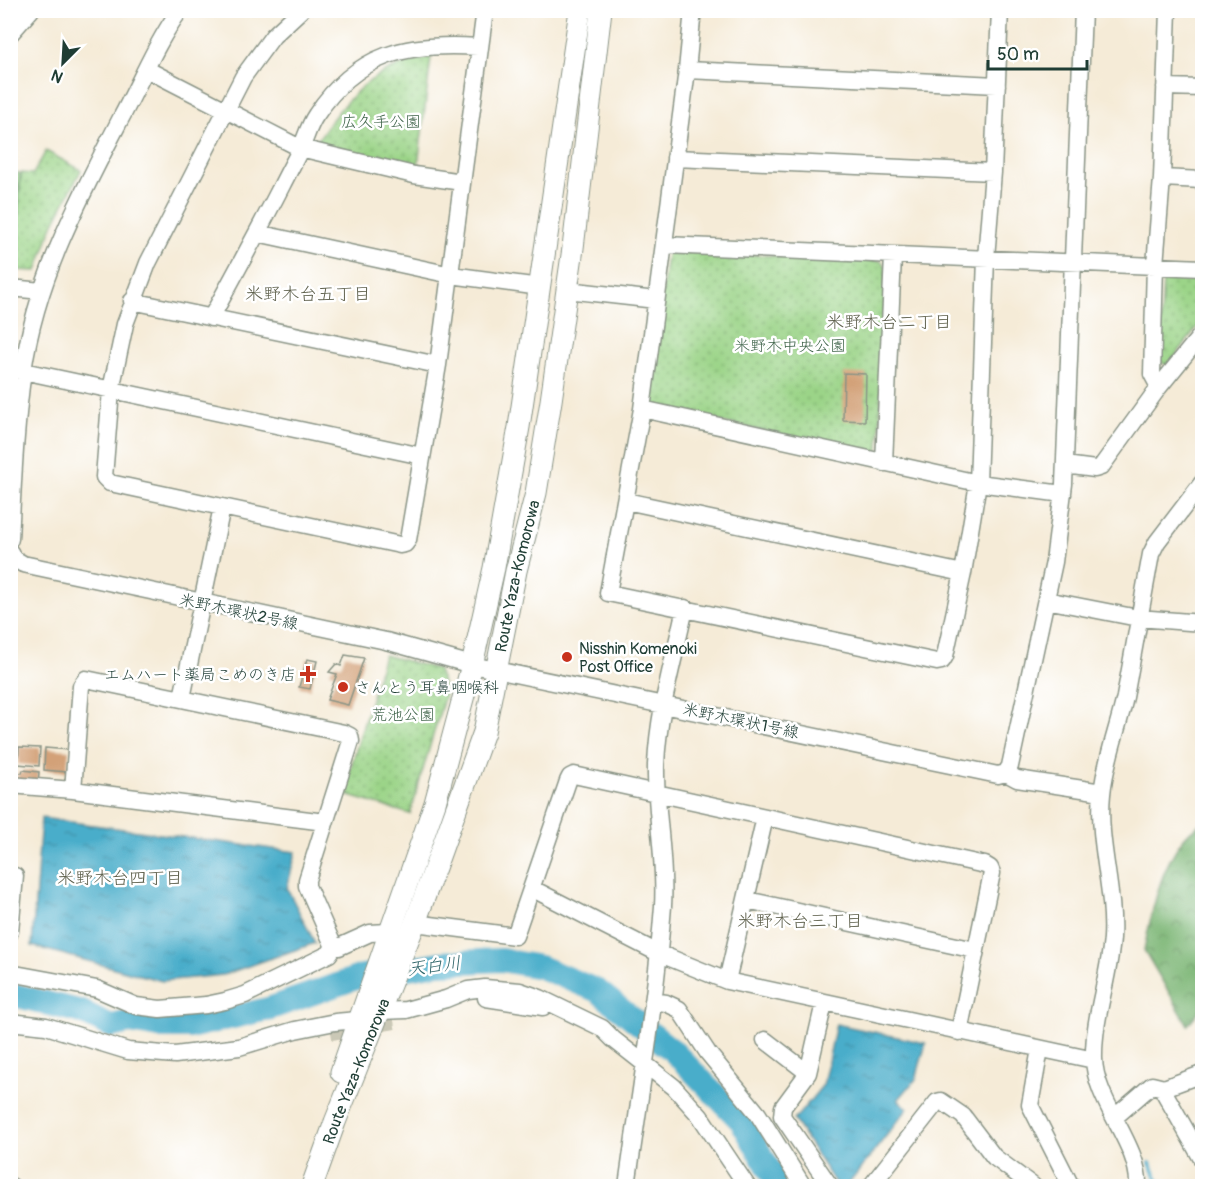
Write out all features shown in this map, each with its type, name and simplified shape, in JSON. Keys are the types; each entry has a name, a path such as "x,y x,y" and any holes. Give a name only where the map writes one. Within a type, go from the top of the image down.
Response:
{"main road":[{"name":"Route Yaza-Komorowa","path":"312,1186 381,1008 472,665 494,568 517,439 580,10"},
{"name":"Route Yaza-Komorowa","path":"300,1186 358,1020 399,936 484,732 516,571 536,493 567,290 601,10"}],"street":[{"path":"10,34 31,10"},
{"name":"米野木環状2号線","path":"180,10 146,69 72,212 42,291 17,370 11,553 17,561 23,564 386,641 472,665"},
{"path":"301,10 273,36 243,77 148,262 132,301 111,390 104,477 110,483 400,545 405,544 408,540 438,365 484,10"},
{"path":"693,10 642,409 608,593 937,662 942,661 945,656 963,573 978,483 986,258 993,172 1000,10"},
{"path":"1007,772 1046,600 1058,539 1063,494 1083,10"},
{"path":"1159,387 1152,374 1168,10"},
{"path":"211,318 257,234 315,117 341,84 375,60 414,48 436,45 478,47"},
{"path":"146,69 300,148 414,175 462,182"},
{"path":"687,70 997,85"},
{"path":"1165,87 1203,88"},
{"path":"675,158 993,172"},
{"path":"1162,178 1203,180"},
{"path":"257,234 451,275 540,287"},
{"path":"664,245 1203,268"},
{"path":"884,463 893,256"},
{"path":"10,288 42,291"},
{"path":"567,290 656,300"},
{"path":"132,301 438,365"},
{"path":"1065,465 1095,469 1101,466 1159,387 1199,345"},
{"path":"17,370 422,456"},
{"path":"642,409 978,483 1063,494"},
{"path":"1138,1186 1135,1165 1115,1117 1097,1083 1094,1060 1096,1028 1112,937 1112,911 1101,820 1102,792 1125,697 1138,618 1153,548 1203,483"},
{"path":"626,501 963,573"},
{"path":"182,698 222,507"},
{"path":"1046,600 1138,618 1203,622"},
{"path":"627,1186 663,904 663,867 656,793 658,729 685,608"},
{"name":"米野木環状1号線","path":"472,665 998,775 1007,772 1017,779 1102,792"},
{"path":"74,790 81,686 86,679 350,736 351,741 307,886 334,947"},
{"path":"334,947 339,947 370,933 399,936 515,936 570,777 574,775 985,865 992,873 959,1032"},
{"path":"10,785 74,790 325,822"},
{"path":"727,981 765,817"},
{"path":"10,875 15,876 10,932"},
{"path":"532,889 658,953 727,981 1094,1060"},
{"path":"747,900 975,950"},
{"path":"10,973 97,989 136,1006 150,1009 171,1008 206,1005 245,995 329,954 334,947"},
{"path":"381,1008 406,1010 446,999 468,990 485,988 520,992 540,998 602,1028 674,1087 700,1116 747,1186"},
{"path":"401,1020 441,1013 467,998 483,998 562,1010"},
{"path":"652,1004 666,1003 679,1009 708,1053 758,1114 803,1186"},
{"path":"824,1003 808,1073 783,1107 782,1116 830,1186"},
{"path":"10,1022 46,1026 128,1051 176,1055 238,1047 295,1030 358,1020"},
{"path":"238,1047 253,1049 331,1032"},
{"path":"765,1040 808,1073"},
{"path":"1041,1049 1030,1105 1071,1186"},
{"path":"1115,1117 1152,1085 1164,1088 1203,1074"},
{"path":"1164,1088 1180,1122 1203,1159"},
{"path":"879,1184 937,1102 941,1101 963,1116 994,1157 1033,1186"}],"green space":[{"name":"広久手公園","path":"431,57 418,166 318,150 314,146 337,113 362,87 392,69"},
{"path":"46,151 81,170 53,225 37,271 14,270 21,173 33,174"},
{"path":"10,173 20,173 13,274 10,274"},
{"name":"米野木中央公園","path":"673,251 881,261 886,266 879,450 874,455 653,407 649,401 667,255"},
{"path":"1167,272 1202,274 1202,321 1168,366 1159,361 1163,278"},
{"name":"荒池公園","path":"384,655 437,669 446,691 410,814 343,794"},
{"path":"1202,823 1202,1007 1188,1025 1144,950 1156,898 1169,862 1189,833"}],"water":[{"path":"41,818 296,852 287,888 315,943 223,975 162,981 32,946"},
{"path":"836,1024 926,1043 916,1079 898,1100 908,1108 847,1186 837,1186 794,1120 823,1085"}],"building":[{"path":"844,373 866,374 865,421 843,420"},
{"name":"さんとう耳鼻咽喉科","path":"345,655 364,658 348,705 327,700 337,674 329,672 336,664 341,666"},
{"name":"エムハート薬局こめのき店","path":"307,659 317,661 310,689 299,687"},
{"path":"19,747 40,748 39,766 18,764"},
{"path":"45,748 69,750 67,772 44,770"},
{"path":"23,770 39,772 38,783 17,781 18,773 22,773"}],"waterway":[{"name":"天白川","path":"10,994 82,1012 111,1026 130,1022 159,1027 189,1027 268,1009 362,976 439,963 501,960 540,967 598,991 673,1051 742,1122 779,1186"},
{"path":"1150,1163 1161,1186"}],"tunnel":[{"path":"331,1032 401,1020"}],"place":[{"name":"Nisshin Komenoki Post Office","path":"567,657"},
{"name":"エムハート薬局こめのき店","path":"308,674"},
{"name":"さんとう耳鼻咽喉科","path":"343,687"}],"district":[{"name":"米野木台五丁目","path":"308,294"},
{"name":"米野木台二丁目","path":"889,322"},
{"name":"米野木台四丁目","path":"120,878"},
{"name":"米野木台三丁目","path":"800,921"}]}
